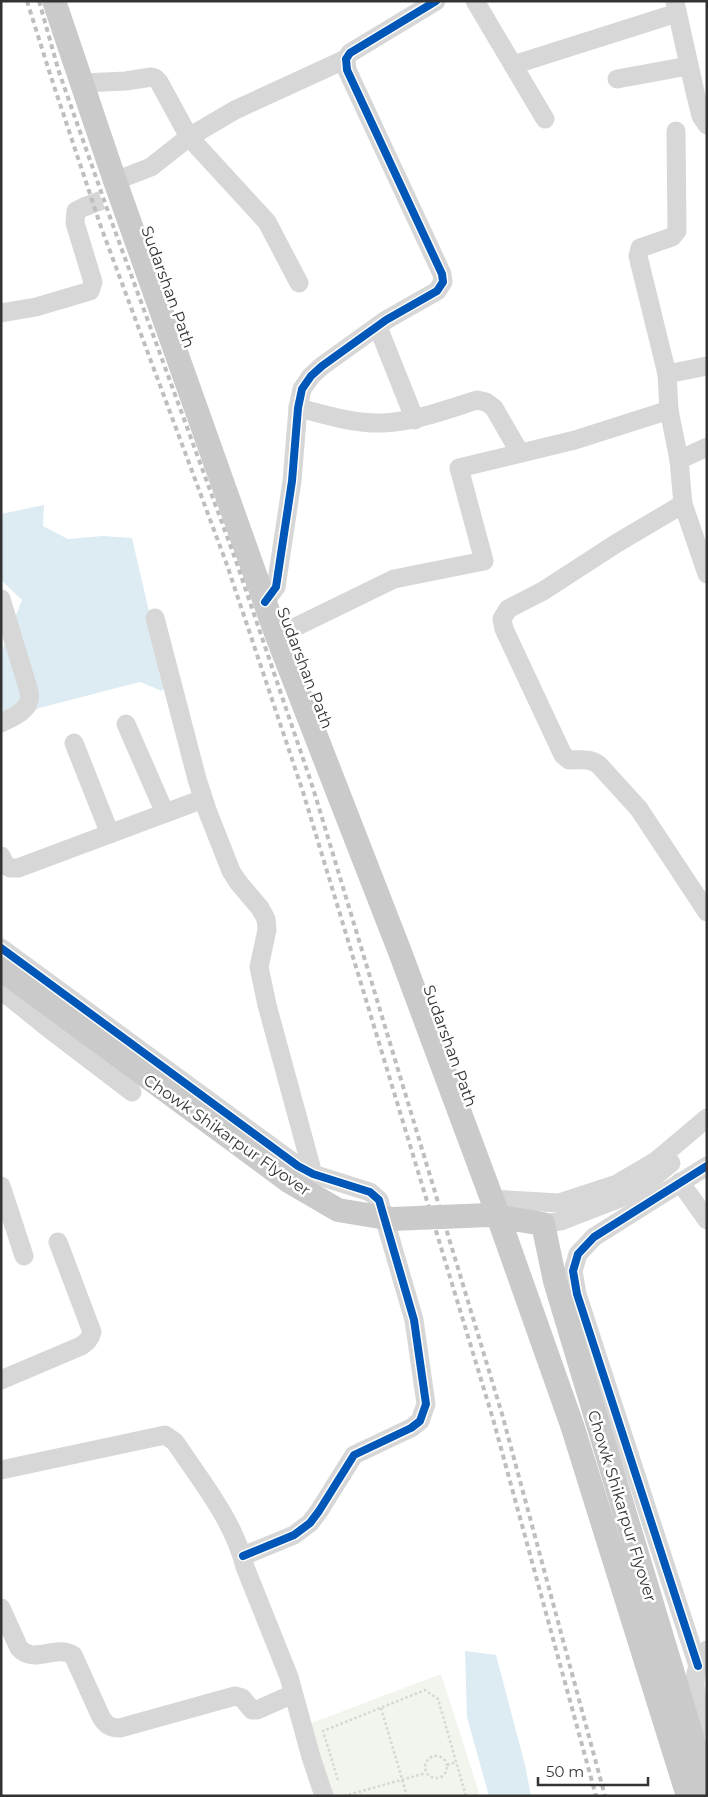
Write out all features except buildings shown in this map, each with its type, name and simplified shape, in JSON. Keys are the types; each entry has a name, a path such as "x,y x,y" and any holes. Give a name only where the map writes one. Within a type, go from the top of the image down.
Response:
{"main road":[{"name":"Sudarshan Path","path":"54,1 82,83 114,191 277,636 400,952 492,1199 572,1425 688,1796"},
{"name":"Chowk Shikarpur Flyover","path":"1,969 290,1182 338,1210 392,1219 489,1215 543,1224 555,1281 707,1787"}],"street":[{"path":"114,191 151,167 189,137 235,110 346,59 350,53 359,47 436,1"},
{"path":"475,1 544,119"},
{"path":"514,65 676,7 701,116 707,125"},
{"path":"265,602 276,587 292,482 298,408 302,390 311,376 322,366 378,327 437,291 443,282 442,274 348,70 346,59"},
{"path":"618,79 688,66"},
{"path":"82,83 155,78 189,137 267,222 299,283"},
{"path":"676,131 677,231 672,237 640,248 638,256 667,374 669,410 679,460 683,504 707,574"},
{"path":"1,313 36,307 90,292 93,282 75,223 76,211 84,206"},
{"path":"378,327 415,420"},
{"path":"667,374 707,366"},
{"path":"298,408 356,421 372,422 415,420 477,400 486,402 494,408 520,454"},
{"path":"277,636 394,579 484,561 459,468 575,440 669,410"},
{"path":"679,460 707,447"},
{"path":"683,504 617,543 543,591 508,609 502,619 504,629 563,754 570,760 588,759 599,764 639,809 707,912"},
{"path":"1,599 30,700 24,710 1,723"},
{"path":"155,618 203,799 231,871 260,908 266,919 267,930 259,967 267,1005 313,1174"},
{"path":"126,724 165,813"},
{"path":"74,743 110,834"},
{"path":"1,856 5,864 10,868 18,868 203,799"},
{"path":"1,948 298,1166 313,1174 370,1192 379,1200 414,1320 426,1404 424,1412 420,1422 411,1428 354,1455 310,1523 294,1535 243,1556"},
{"path":"1,990 132,1092"},
{"path":"492,1199 559,1203 617,1184 656,1161 707,1118"},
{"name":"Chowk Shikarpur Flyover","path":"543,1224 561,1221 636,1192 707,1134"},
{"path":"707,1166 594,1237 578,1254 573,1271 577,1294 702,1658 694,1680 695,1690 707,1728"},
{"path":"680,1182 707,1220"},
{"path":"1,1186 24,1256"},
{"path":"1,1380 81,1346 91,1337 92,1332 58,1242"},
{"path":"1,1470 167,1436 175,1442 225,1519 243,1556 245,1567 289,1677 310,1757 332,1791"},
{"path":"1,1608 23,1653 30,1656 63,1651 73,1655 101,1717 112,1728 120,1728 235,1696 242,1698 252,1710 257,1710 293,1694"}],"path":[{"path":"332,1791 323,1731 425,1690 438,1699 466,1796"},
{"path":"381,1708 407,1796"},
{"path":"344,1796 426,1773 434,1778 442,1777 446,1772 446,1761 439,1756 432,1756 426,1762 426,1773"},
{"path":"447,1765 456,1762"}],"shaded area":[{"path":"44,505 43,526 68,539 103,536 132,538 166,685 162,691 140,682 39,708 1,732 1,653 22,600 1,580 1,514"},
{"path":"465,1651 496,1655 525,1765 531,1796 489,1796 467,1717"},
{"path":"441,1674 480,1796 330,1796 309,1724"}],"tunnel":[{"path":"84,207 105,199"}],"railway":[{"path":"27,1 101,227 227,565 303,792 493,1419 596,1796"},
{"path":"39,1 59,72 236,561 313,788 502,1414 605,1796"}],"cycle path":[{"path":"265,602 276,587 292,481 298,408 302,389 311,376 322,366 386,320 437,291 443,282 442,274 347,70 346,59 350,53 436,1"},
{"path":"1,948 298,1166 313,1174 370,1192 379,1200 414,1320 426,1404 420,1421 411,1428 354,1455 310,1523 294,1535 243,1556"},
{"path":"698,1666 577,1294 573,1271 578,1254 594,1237 707,1166"}]}
